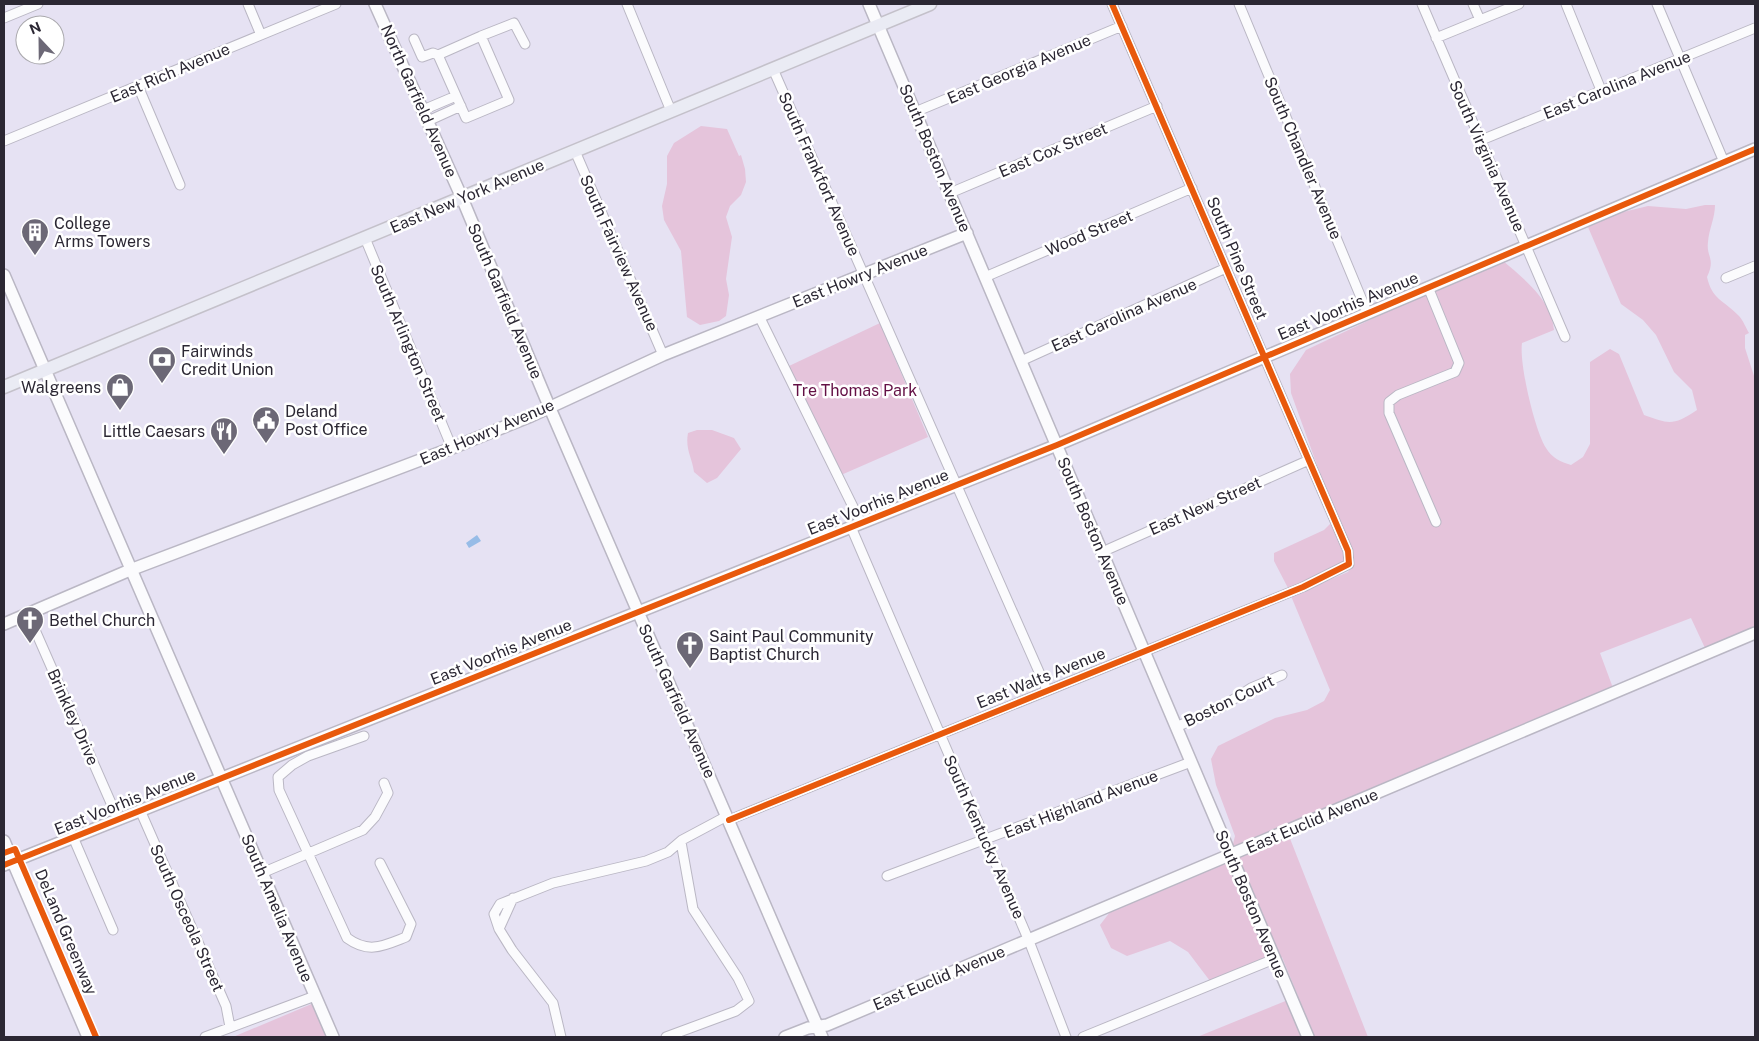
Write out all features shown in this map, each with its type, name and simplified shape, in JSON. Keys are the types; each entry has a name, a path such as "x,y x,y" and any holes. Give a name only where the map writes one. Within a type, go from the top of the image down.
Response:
{"main road":[{"name":"East New York Avenue","path":"4,387 930,4"}],"street":[{"path":"4,18 38,4"},
{"path":"248,4 261,34"},
{"name":"East Rich Avenue","path":"4,141 336,4"},
{"name":"North Garfield Avenue","path":"375,4 462,198"},
{"path":"627,4 671,111"},
{"name":"South Boston Avenue","path":"869,4 1308,1037"},
{"name":"South Pine Street","path":"1112,4 1348,551"},
{"name":"South Chandler Avenue","path":"1239,4 1367,312"},
{"name":"South Virginia Avenue","path":"1422,4 1479,141 1565,336"},
{"path":"1473,4 1480,20"},
{"path":"1436,38 1519,4"},
{"path":"1566,4 1601,90"},
{"path":"1657,4 1724,162"},
{"path":"414,38 422,57 433,53 438,55 514,22 525,44"},
{"name":"East Georgia Avenue","path":"915,112 1122,26"},
{"name":"East Carolina Avenue","path":"1479,141 1755,28"},
{"path":"438,55 466,118 509,100 481,36"},
{"name":"South Frankfort Avenue","path":"773,69 1048,690"},
{"path":"138,86 180,185"},
{"path":"426,115 456,96"},
{"path":"426,115 461,106"},
{"name":"East Cox Street","path":"950,193 1156,106"},
{"name":"East Voorhis Avenue","path":"8,863 1057,445 1755,149"},
{"name":"South Fairview Avenue","path":"575,151 663,355"},
{"name":"Wood Street","path":"986,277 1192,188"},
{"name":"South Garfield Avenue","path":"462,198 549,406 820,1032"},
{"name":"East Howry Avenue","path":"4,624 130,570 452,448 531,416 549,406 663,355 967,233"},
{"name":"South Arlington Street","path":"365,238 452,448"},
{"path":"1726,278 1755,266"},
{"name":"East Carolina Avenue","path":"1021,361 1226,268"},
{"name":"South Amelia Avenue","path":"4,275 333,1037"},
{"path":"1428,287 1459,363 1455,372 1398,395 1389,402 1389,413 1436,522"},
{"name":"South Kentucky Avenue","path":"759,316 856,525 939,734 1030,941 1066,1037"},
{"name":"East New Street","path":"1102,552 1309,460"},
{"name":"East Walts Avenue","path":"561,1037 553,1003 517,957 499,929 495,919 496,909 500,904 552,883 646,861 668,852 681,842 728,818 1144,652 1346,568 1350,561 1348,551"},
{"name":"Brinkley Drive","path":"28,614 118,819"},
{"name":"East Euclid Avenue","path":"785,1037 820,1032 828,1024 1030,941 1755,633"},
{"name":"Boston Court","path":"1176,727 1220,708 1251,688 1282,674"},
{"path":"364,736 308,756 292,765 278,777 279,790 347,938 358,946 371,948 406,937 411,924 380,862"},
{"name":"East Highland Avenue","path":"887,876 1191,762"},
{"path":"262,872 309,855 363,830 375,817 388,793 384,783"},
{"name":"South Osceola Street","path":"140,810 226,1006 230,1028"},
{"path":"73,837 113,930"},
{"path":"4,841 8,863 88,1037"},
{"path":"666,1037 736,1011 749,1001 738,978 693,909 681,842"},
{"path":"1084,1037 1274,958"},
{"path":"205,1037 316,996"}],"green space":[{"path":"701,126 727,129 739,156 741,155 746,182 741,195 730,206 726,217 732,237 726,279 729,295 726,316 719,321 700,325 687,317 681,251 664,220 662,206 667,184 667,156 674,143"},
{"path":"1715,205 1708,242 1711,262 1707,277 1709,285 1715,295 1739,316 1749,333 1745,335 1745,348 1755,379 1755,627 1705,648 1691,618 1600,653 1613,688 1232,848 1235,836 1216,785 1211,759 1218,746 1275,718 1307,710 1324,701 1330,690 1291,596 1348,572 1354,563 1353,553 1326,490 1291,393 1290,374 1306,350 1446,284 1502,260 1535,290 1548,309 1552,319 1554,330 1522,343 1523,366 1533,413 1546,448 1554,457 1571,465 1583,457 1590,444 1590,362 1610,349 1619,354 1644,415 1665,422 1671,422 1682,419 1697,410 1692,390 1674,372 1656,335 1643,320 1621,304 1588,227 1607,216 1648,206 1686,209"},
{"name":"Tre Thomas Park","path":"880,323 928,437 841,475 789,366"},
{"path":"697,430 712,430 734,438 741,449 717,478 707,483 694,472 688,448 688,433"},
{"path":"1332,522 1346,560 1344,564 1288,588 1274,561 1274,553 1324,530"},
{"path":"1289,836 1368,1037 1312,1037 1295,997 1298,996 1282,957 1278,958 1236,858"},
{"path":"1229,861 1269,956 1210,981 1188,952 1170,941 1127,956 1111,948 1100,925 1110,912"},
{"path":"1288,1000 1304,1037 1197,1037"},
{"path":"314,1003 328,1037 233,1037"}],"water":[{"path":"477,535 481,541 469,548 466,543"}],"cycle path":[{"path":"729,820 1303,587 1349,564 1348,551 1112,4"},
{"path":"4,865 1057,445 1755,149"},
{"name":"DeLand Greenway","path":"4,853 15,849 96,1037"}],"place":[{"name":"College Arms Towers","path":"35,256"},
{"name":"Fairwinds Credit Union","path":"162,384"},
{"name":"Walgreens","path":"120,411"},
{"name":"Deland Post Office","path":"266,444"},
{"name":"Little Caesars","path":"224,455"},
{"name":"Bethel Church","path":"30,644"},
{"name":"Saint Paul Community Baptist Church","path":"690,669"}]}
